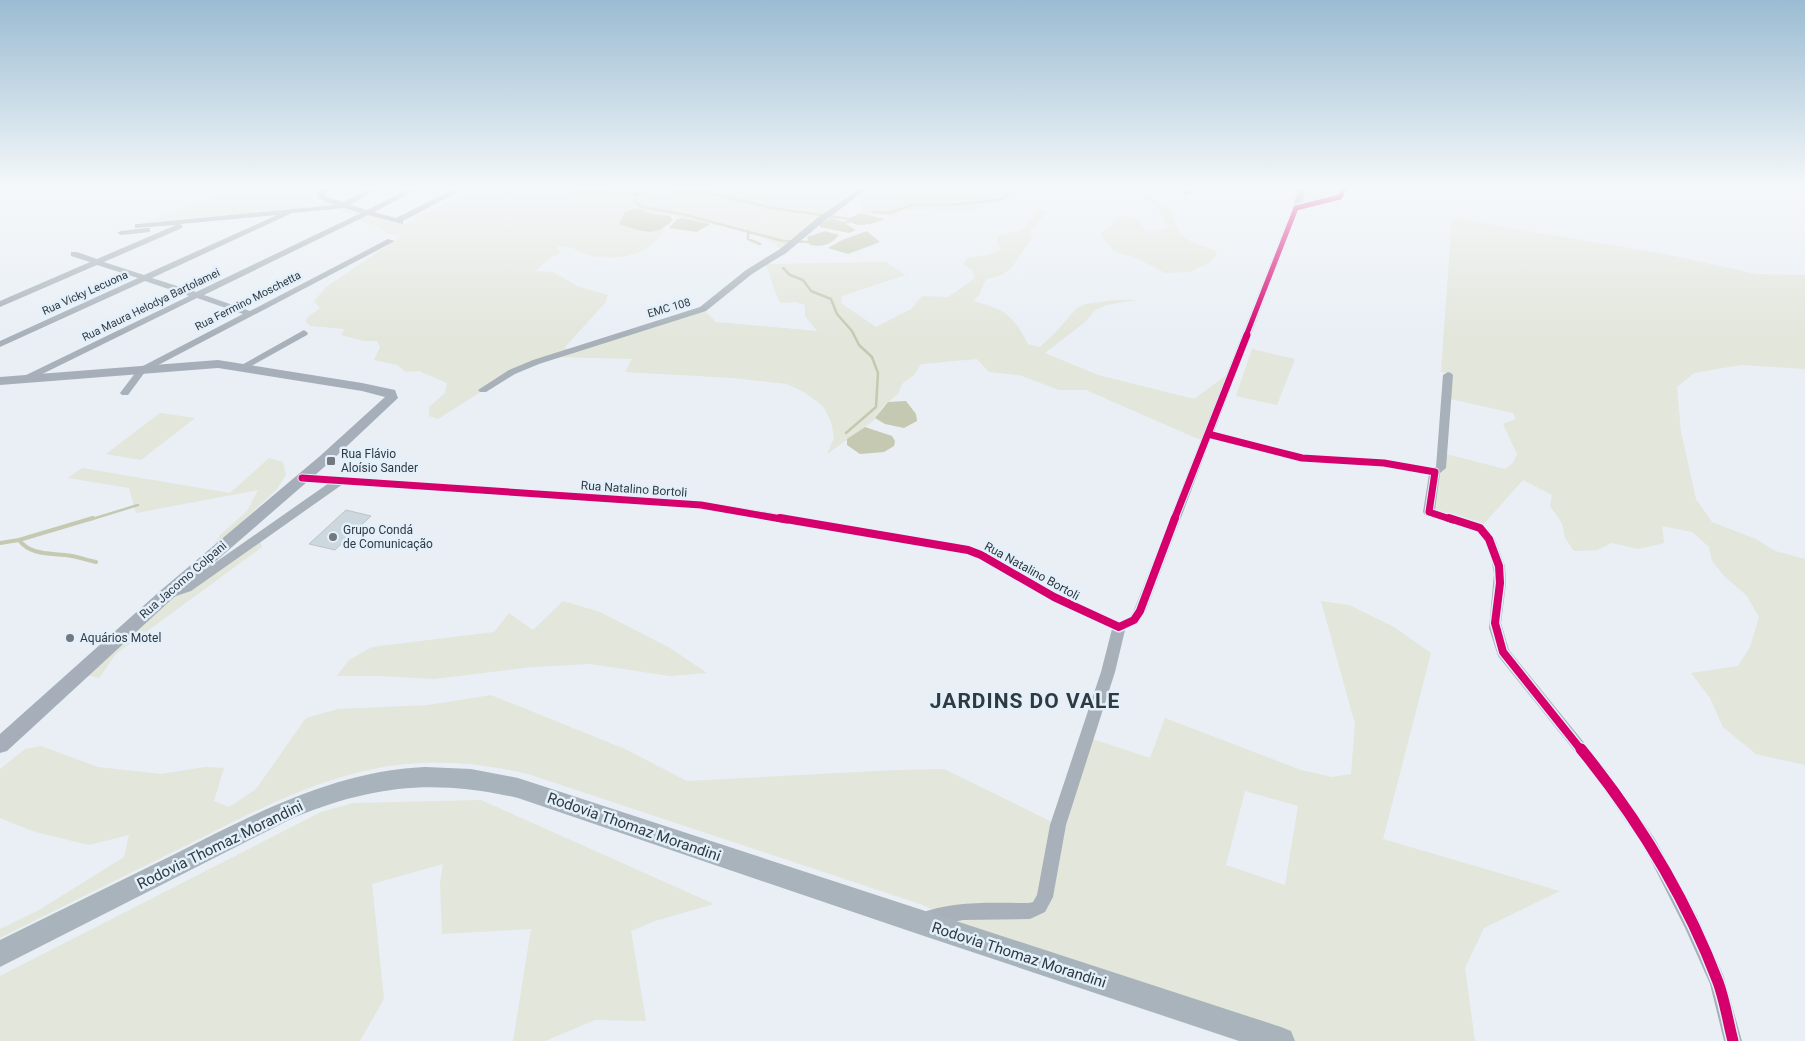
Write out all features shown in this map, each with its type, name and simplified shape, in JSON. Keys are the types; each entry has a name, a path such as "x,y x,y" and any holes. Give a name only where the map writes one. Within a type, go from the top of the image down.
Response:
{"main road":[{"name":"Rodovia Thomaz Morandini","path":"0,954 261,822 342,789 394,779 444,776 484,780 518,788 1281,1041"}],"street":[{"path":"0,304 151,238"},
{"name":"Rua Vicky Lecuona","path":"0,344 233,238"},
{"name":"Rua Maura Helodya Bartolamei","path":"25,379 315,238"},
{"name":"EMC 108","path":"483,390 512,372 536,362 703,309 749,272 784,251 800,238"},
{"path":"918,922 942,914 967,911 1030,911 1039,907 1044,897 1058,825 1108,672 1119,627 1134,620 1140,611 1284,238"},
{"name":"Rua Fermino Moschetta","path":"142,370 248,313 391,241"},
{"path":"74,254 248,313"},
{"path":"243,367 304,333"},
{"path":"0,381 202,364 243,367 362,387 383,391 392,395 389,402 302,478"},
{"path":"125,393 142,370"},
{"path":"1208,434 1302,458 1384,463 1435,472 1441,468 1448,375"},
{"path":"1435,472 1428,512 1480,528 1486,534 1498,558 1501,572 1495,620 1496,635 1503,652 1602,775 1650,844 1691,922 1718,983 1733,1041"},
{"name":"Rua Natalino Bortoli","path":"302,478 701,505 968,550 1054,597 1119,627"},
{"name":"Rua Jacomo Colpani","path":"0,745 169,592 302,478"},
{"path":"169,592 187,588 340,481"}],"shaded area":[{"path":"400,238 658,238 643,250 614,258 588,255 569,247 556,247 562,253 551,257 535,271 553,272 577,286 608,295 605,303 564,348 573,351 703,309 716,322 817,331 805,316 805,305 796,302 781,303 765,264 886,262 906,275 842,296 841,303 876,327 911,309 922,296 948,297 975,278 972,270 963,265 967,258 988,255 1001,249 997,242 998,238 1032,238 1008,271 997,277 986,279 979,295 973,301 993,307 1007,315 1017,326 1028,344 1040,347 1077,308 1086,304 1114,300 1137,300 1107,305 1095,310 1085,322 1045,353 1098,375 1194,399 1232,371 1205,442 1086,390 1059,390 1019,375 989,372 977,359 921,364 915,374 902,384 898,394 883,406 873,421 827,454 834,438 831,422 823,406 804,392 787,384 733,378 625,372 632,359 554,357 512,372 438,419 429,416 429,407 445,393 447,383 419,371 406,372 397,365 374,360 380,347 377,341 364,341 341,335 345,329 311,326 305,322 309,316 320,308 314,301 326,287"},
{"path":"761,238 801,238 783,251"},
{"path":"807,238 836,238 833,241 819,246 810,245"},
{"path":"849,238 875,238 880,242 848,254 828,248"},
{"path":"1103,238 1185,238 1216,251 1217,254 1209,263 1190,272 1165,273 1134,257 1115,252"},
{"path":"1451,238 1567,238 1670,255 1756,274 1805,275 1805,369 1741,365 1694,373 1677,387 1681,432 1696,499 1712,522 1756,539 1775,551 1805,559 1805,765 1756,754 1723,727 1710,698 1691,673 1738,666 1750,647 1759,617 1747,596 1724,576 1712,561 1709,547 1692,532 1662,526 1664,543 1638,549 1612,543 1597,550 1574,551 1565,538 1562,523 1550,506 1552,495 1523,480 1480,528 1429,512 1442,453 1505,469 1513,463 1517,454 1503,424 1516,419 1513,413 1446,398 1450,373 1441,372"},
{"path":"1252,349 1295,359 1277,405 1236,396"},
{"path":"906,401 916,414 917,421 904,428 885,424 875,418 888,402"},
{"path":"160,413 195,418 141,460 106,454"},
{"path":"865,427 892,436 895,441 894,446 884,452 860,454 847,445 847,439"},
{"path":"269,458 283,462 286,475 276,490 211,551 220,535 247,511 258,490 136,513 129,488 68,478 82,468 230,493"},
{"path":"259,537 262,547 116,654 99,678 79,673 166,595"},
{"path":"563,601 600,612 670,648 707,673 670,676 590,664 532,667 434,679 337,676 349,660 372,647 494,632 509,613 533,630"},
{"path":"1321,601 1349,605 1394,627 1431,653 1383,839 1560,891 1484,928 1465,968 1475,1041 1281,1041 918,922 941,914 923,905 528,774 462,764 430,762 397,765 368,770 313,786 234,821 0,938 0,929 39,910 124,857 129,835 89,845 32,831 0,818 0,769 25,749 41,746 98,767 161,774 205,767 224,768 214,801 229,807 256,789 306,718 338,709 428,705 491,695 625,749 687,781 944,769 1058,825 1086,737 1150,758 1165,718 1301,770 1332,777 1351,774 1355,724","holes":["1245,791 1298,806 1285,885 1226,865"]},
{"path":"481,800 714,904 655,921 631,931 646,1021 595,1020 545,1041 513,1041 531,929 442,934 440,883 443,864 372,884 384,999 360,1041 0,1041 0,976 321,812 353,803"}],"building":[{"name":"Grupo Condá de Comunicação","path":"346,510 371,516 335,550 309,544"}],"waterway":[{"path":"748,238 760,244"},
{"path":"770,238 783,241 811,242"},
{"path":"783,268 790,275 803,280 811,291 831,299 837,314 852,331 859,345 872,357 878,373 876,407 846,433"},
{"path":"89,520 138,505"},
{"path":"19,540 93,518"},
{"path":"0,543 19,540"},
{"path":"19,540 23,545 34,551 96,562"}],"cycle path":[{"path":"302,478 701,505 968,550 981,555 1054,597 1119,627 1134,620 1140,611 1284,238"},
{"path":"1208,434 1302,458 1384,463 1435,472 1429,512 1480,528 1489,539 1497,557 1500,574 1495,628 1503,652 1602,775 1650,844 1691,922 1718,983 1733,1041"}],"place":[{"name":"Rua Flávio Aloísio Sander","path":"331,461"},
{"name":"Grupo Condá de Comunicação","path":"333,537"},
{"name":"Aquários Motel","path":"70,638"}],"district":[{"name":"JARDINS DO VALE","path":"1025,701"}]}
